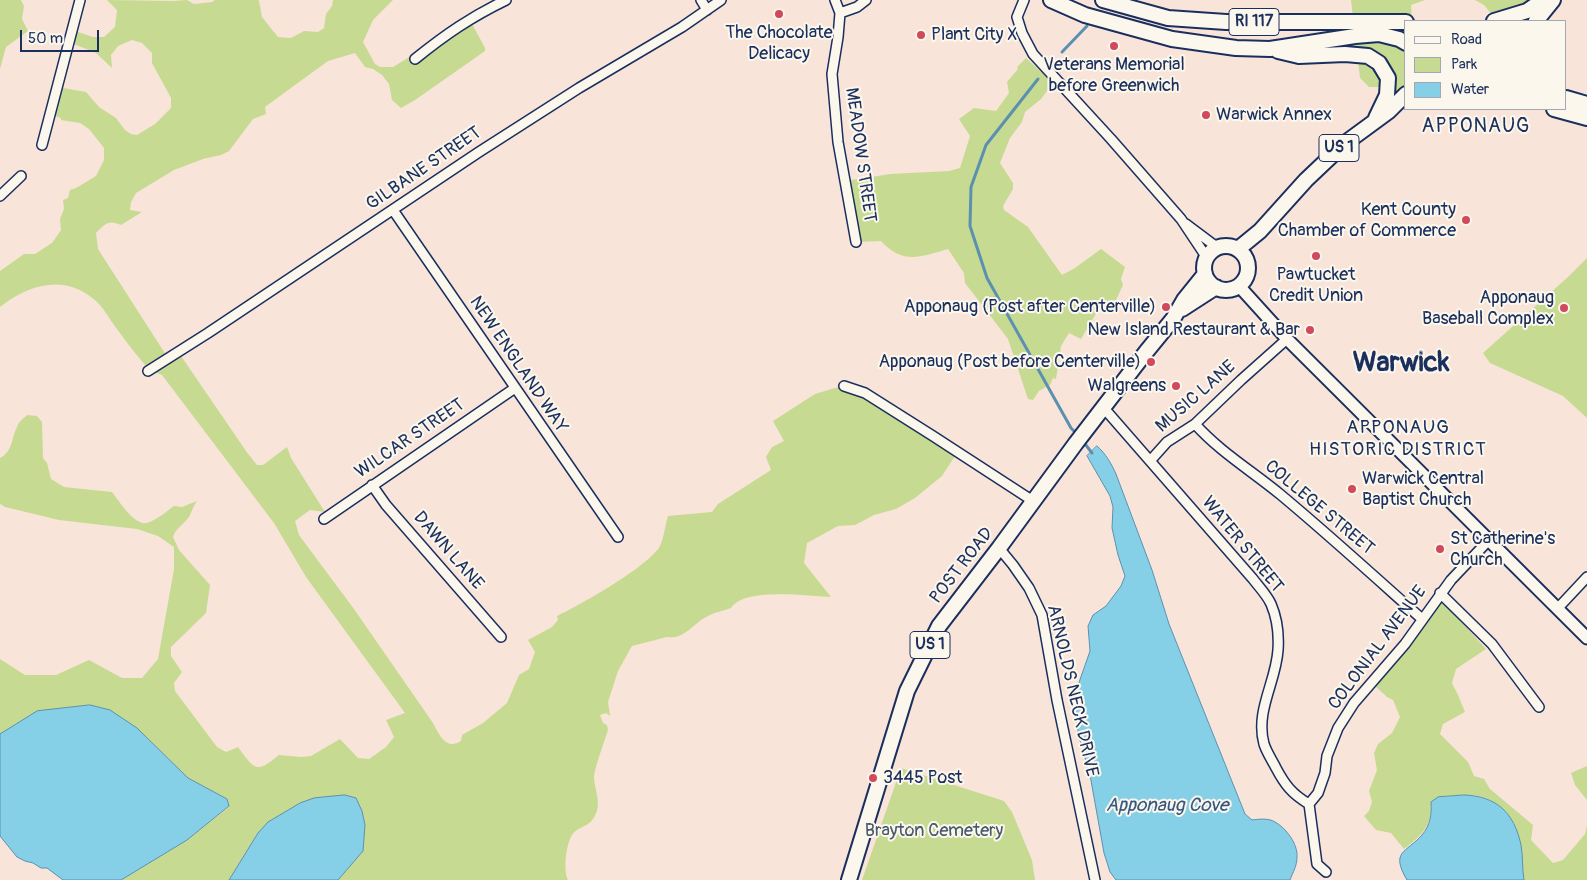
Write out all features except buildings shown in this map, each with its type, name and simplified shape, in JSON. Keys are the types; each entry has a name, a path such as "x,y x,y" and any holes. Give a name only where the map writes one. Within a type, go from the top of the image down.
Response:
{"main road":[{"name":"RI 117","path":"1051,0 1085,15 1172,39 1236,48 1270,49 1379,34 1404,42"},
{"name":"RI 117","path":"1103,0 1168,18 1226,22 1404,22"},
{"path":"1497,20 1527,10 1543,0"},
{"path":"1537,20 1553,0"},
{"path":"1270,49 1299,56 1345,54 1368,56 1378,63 1388,78 1387,95 1375,120"},
{"name":"US 1","path":"1239,286 1246,278 1248,269 1242,254 1260,231 1306,180 1344,144 1389,111 1404,96"},
{"path":"1567,98 1587,104"},
{"name":"US 1","path":"1389,111 1404,107"},
{"path":"1558,110 1587,118"},
{"path":"1207,258 1218,248 1228,246 1242,254"},
{"name":"US 1","path":"1204,274 1207,258"},
{"path":"1204,274 1216,287 1230,290 1239,286 1287,339 1587,638"},
{"name":"POST ROAD","path":"849,880 907,691 939,626 1103,407 1178,312 1184,300 1204,274"},
{"name":"POST ROAD","path":"1178,312 1216,287"}],"street":[{"path":"42,145 80,0"},
{"path":"415,58 478,14 506,0"},
{"path":"700,0 707,10"},
{"name":"GILBANE STREET","path":"148,371 570,93 682,26 721,0"},
{"name":"MEADOW STREET","path":"835,0 840,13 832,74 838,142 856,242"},
{"path":"840,13 857,7 866,0"},
{"path":"1024,0 1016,17 1033,54 1181,220 1207,258"},
{"path":"0,196 21,176"},
{"name":"NEW ENGLAND WAY","path":"393,210 618,538"},
{"path":"1181,220 1218,248"},
{"name":"MUSIC LANE","path":"1150,460 1167,442 1195,424 1287,339"},
{"path":"844,386 864,393 1034,501"},
{"name":"WILCAR STREET","path":"324,518 515,388"},
{"name":"WATER STREET","path":"1103,407 1253,579 1270,602 1276,624 1278,650 1273,678 1262,716 1264,743 1271,760 1288,787 1296,796 1309,804"},
{"name":"COLLEGE STREET","path":"1195,424 1219,448 1305,515 1422,619"},
{"name":"DAWN LANE","path":"372,485 392,512 501,638"},
{"name":"COLONIAL AVENUE","path":"1309,804 1318,793 1338,728 1354,703 1405,644 1440,593 1469,559 1489,540"},
{"name":"ARNOLDS NECK DRIVE","path":"999,548 1028,588 1042,615 1057,700 1095,880"},
{"path":"1558,608 1587,577"},
{"path":"1440,593 1492,644 1539,707"},
{"path":"1309,804 1317,864 1326,872"}],"green space":[{"path":"0,0 21,0 24,6 22,19 28,31 6,47 0,69"},
{"path":"107,0 187,0 194,4 215,0 258,0 262,17 278,37 291,38 304,31 318,32 324,28 326,14 332,6 333,0 393,0 373,20 363,42 375,64 380,67 393,67 470,20 485,48 485,51 401,108 392,100 389,84 382,75 373,69 365,67 355,53 328,61 265,107 266,114 253,119 229,151 174,170 136,193 131,202 130,210 142,212 121,225 113,222 107,223 96,233 98,249 168,358 179,353 257,465 263,465 287,447 291,458 325,512 310,510 295,521 299,535 354,609 447,743 456,744 461,741 462,735 483,723 507,703 519,675 529,669 535,652 528,640 552,627 558,620 557,616 629,574 653,554 660,546 668,516 712,512 718,504 771,470 766,457 772,447 784,441 773,421 815,394 845,385 955,456 942,476 915,498 896,509 874,515 855,525 838,526 807,543 804,563 831,597 777,594 749,597 738,601 731,608 713,613 679,636 667,637 632,646 618,671 608,702 610,716 606,713 600,715 608,730 594,774 598,809 591,822 574,832 570,839 565,864 568,880 338,880 363,851 258,833 229,880 121,880 187,840 229,807 227,799 188,778 137,728 0,734 0,659 25,675 56,675 89,660 122,678 142,678 158,659 174,569 174,547 158,536 137,529 59,520 5,507 0,504 0,458 7,452 18,425 27,415 37,416 42,422 43,458 47,463 51,479 64,487 112,492 134,518 139,522 145,523 157,519 174,506 182,507 197,501 189,517 173,537 179,550 210,585 206,613 171,647 171,656 182,672 174,683 175,691 217,747 226,752 238,747 252,765 260,767 279,755 311,756 340,739 358,758 369,759 386,747 394,737 386,720 405,713 306,577 274,523 162,375 150,370 145,365 98,303 74,288 62,285 49,285 36,287 24,292 0,307 0,271 24,254 35,254 52,243 61,230 60,219 64,209 63,200 68,198 70,190 96,176 104,160 104,148 89,129 80,123 61,120 61,118 49,114 58,87 86,92 99,107 116,118 125,130 131,134 137,135 155,124 171,108 171,98 152,63 152,53 142,43 132,40 118,46 111,55 112,68 96,53 69,42 72,30 93,37 104,37 115,27 117,10"},
{"path":"1351,0 1425,0 1411,5 1412,20 1404,20 1404,97 1393,106 1379,87 1369,87 1360,78"},
{"path":"1475,0 1546,0 1519,20 1496,20 1484,5"},
{"path":"1026,58 1053,83 1041,99 1025,112 1022,122 1010,138 1000,163 1013,183 1013,189 1003,206 1004,210 1028,227 1062,275 1101,249 1125,267 1121,279 1123,285 1116,300 1105,301 1101,305 1081,339 1069,333 1061,346 1056,379 1053,378 1050,385 1039,391 1033,400 1028,399 1008,339 965,283 964,273 948,249 912,257 897,254 881,241 857,242 845,181 890,174 949,171 960,168 970,136 959,119 974,108 996,111 1009,93 1007,82"},
{"name":"Apponaug Baseball Complex","path":"1587,258 1587,418 1563,396 1490,363 1483,353"},
{"path":"1439,598 1486,649 1456,669 1452,683 1465,712 1443,724 1440,734 1468,762 1474,776 1484,779 1490,789 1533,825 1531,840 1553,863 1563,860 1585,834 1587,825 1587,880 1524,880 1518,837 1512,820 1494,802 1478,796 1449,796 1431,802 1430,818 1425,830 1404,849 1391,833 1376,830 1364,816 1369,811 1372,802 1369,791 1377,770 1374,753 1378,744 1392,733 1400,717 1393,700 1373,684"},
{"path":"1587,766 1587,800 1575,785 1571,773"},
{"name":"Brayton Cemetery","path":"901,768 1004,801 1012,812 1032,860 1035,880 862,880"}],"water":[{"name":"Apponaug Cove","path":"1097,446 1108,459 1116,474 1152,570 1169,624 1245,814 1252,820 1267,819 1275,822 1287,832 1296,847 1296,866 1290,880 1116,880 1110,872 1104,853 1090,775 1079,737 1075,711 1075,694 1090,651 1088,626 1093,615 1106,606 1121,586 1125,576 1112,528 1113,507 1110,496 1087,456"},
{"path":"90,705 110,710 137,728 188,778 227,799 229,806 187,840 121,880 63,880 47,868 41,868 17,857 0,836 0,734 37,711"},
{"path":"345,795 356,798 362,811 365,825 363,851 338,880 229,880 258,833 268,822 300,803 314,798"},
{"path":"1475,796 1494,803 1502,808 1514,823 1521,845 1524,880 1407,880 1402,870 1400,858 1402,853 1427,828 1431,815 1431,802 1438,797"}],"waterway":[{"path":"1062,52 1087,26"},
{"path":"1038,79 986,145 971,187 970,226 987,278 1071,428 1078,435"},
{"path":"1082,440 1092,453"}],"place":[{"name":"The Chocolate Delicacy","path":"779,14"},
{"name":"Plant City X","path":"921,35"},
{"name":"Veterans Memorial before Greenwich","path":"1114,46"},
{"name":"Warwick Annex","path":"1206,115"},
{"name":"Kent County Chamber of Commerce","path":"1466,220"},
{"name":"Pawtucket Credit Union","path":"1316,256"},
{"name":"Apponaug (Post after Centerville)","path":"1166,307"},
{"name":"Apponaug Baseball Complex","path":"1564,308"},
{"name":"New Island Restaurant & Bar","path":"1310,330"},
{"name":"Apponaug (Post before Centerville)","path":"1151,362"},
{"name":"Walgreens","path":"1176,386"},
{"name":"Warwick Central Baptist Church","path":"1352,489"},
{"name":"St Catherine's Church","path":"1440,549"},
{"name":"3445 Post","path":"873,778"}],"district":[{"name":"APPONAUG","path":"1476,127"},
{"name":"Warwick","path":"1401,364"},
{"name":"APPONAUG HISTORIC DISTRICT","path":"1398,439"}]}
